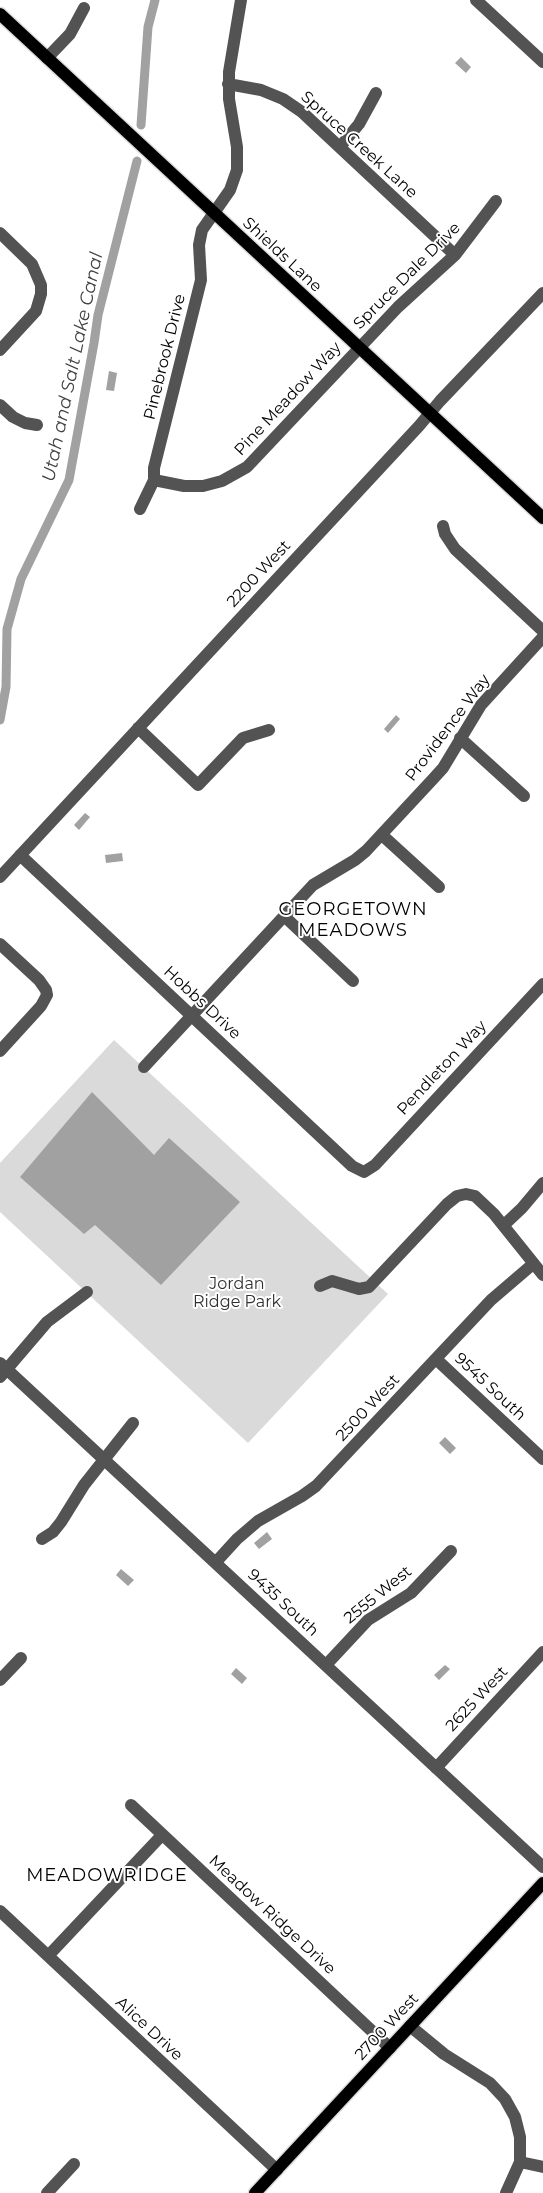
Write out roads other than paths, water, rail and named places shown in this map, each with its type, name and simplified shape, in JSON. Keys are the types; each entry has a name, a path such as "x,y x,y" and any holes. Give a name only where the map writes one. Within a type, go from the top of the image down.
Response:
{"main road":[{"name":"Shields Lane","path":"0,14 543,518"},
{"name":"2700 West","path":"255,2193 543,1883"}],"street":[{"name":"Pinebrook Drive","path":"140,508 154,480 154,468 201,280 200,237 202,230 230,190 237,170 237,147 230,113 228,84 230,61 242,0"},
{"path":"476,0 543,62"},
{"path":"48,58 70,34 84,8"},
{"name":"Spruce Creek Lane","path":"228,84 250,86 283,99 302,112 455,255"},
{"path":"340,147 363,118 376,93"},
{"name":"Spruce Dale Drive","path":"359,348 398,306 455,255 496,201"},
{"path":"0,233 32,264 41,285 41,294 36,310 0,350"},
{"name":"2200 West","path":"0,877 543,293"},
{"name":"Pine Meadow Way","path":"154,480 184,486 203,486 222,482 240,473 359,348"},
{"path":"0,405 13,417 25,423 37,425"},
{"path":"443,526 455,549 543,631"},
{"name":"Providence Way","path":"144,1067 313,884 355,860 382,834 443,768 481,705 543,638"},
{"path":"138,728 198,785 243,738 270,730"},
{"path":"460,738 524,796"},
{"path":"382,834 438,887"},
{"name":"Hobbs Drive","path":"20,855 352,1166 364,1172"},
{"path":"284,916 353,980"},
{"path":"0,944 39,980 47,995 41,1006 0,1051"},
{"name":"Pendleton Way","path":"364,1172 375,1165 543,984"},
{"path":"504,1225 522,1208 543,1183"},
{"path":"320,1286 332,1281 358,1289 369,1287 446,1204 457,1196 466,1194 475,1196 504,1225 543,1275"},
{"name":"2500 West","path":"216,1562 237,1539 258,1521 316,1486 491,1300 533,1264"},
{"path":"2,1369 54,1316 87,1292"},
{"name":"9545 South","path":"436,1359 543,1459"},
{"name":"9435 South","path":"2,1369 216,1562 543,1867"},
{"path":"42,1539 61,1522 80,1491 134,1423"},
{"name":"2555 West","path":"326,1665 368,1620 411,1593 451,1551"},
{"name":"2625 West","path":"436,1768 543,1652"},
{"path":"0,1680 21,1658"},
{"name":"Meadow Ridge Drive","path":"131,1805 390,2048"},
{"path":"48,1956 162,1835"},
{"name":"Alice Drive","path":"0,1911 277,2170"},
{"path":"410,2026 444,2054 490,2083 505,2099 515,2117 520,2137 520,2162 506,2193"},
{"path":"520,2162 543,2167"},
{"path":"47,2193 74,2164"}],"waterway":[{"name":"Utah and Salt Lake Canal","path":"141,125 148,27 155,0"},
{"name":"Utah and Salt Lake Canal","path":"0,720 6,687 7,629 21,579 69,480 98,315 137,161"}],"district":[{"name":"GEORGETOWN MEADOWS","path":"353,920"},
{"name":"MEADOWRIDGE","path":"107,1876"}],"park label":[{"name":"Jordan Ridge Park","path":"237,1293"}]}
